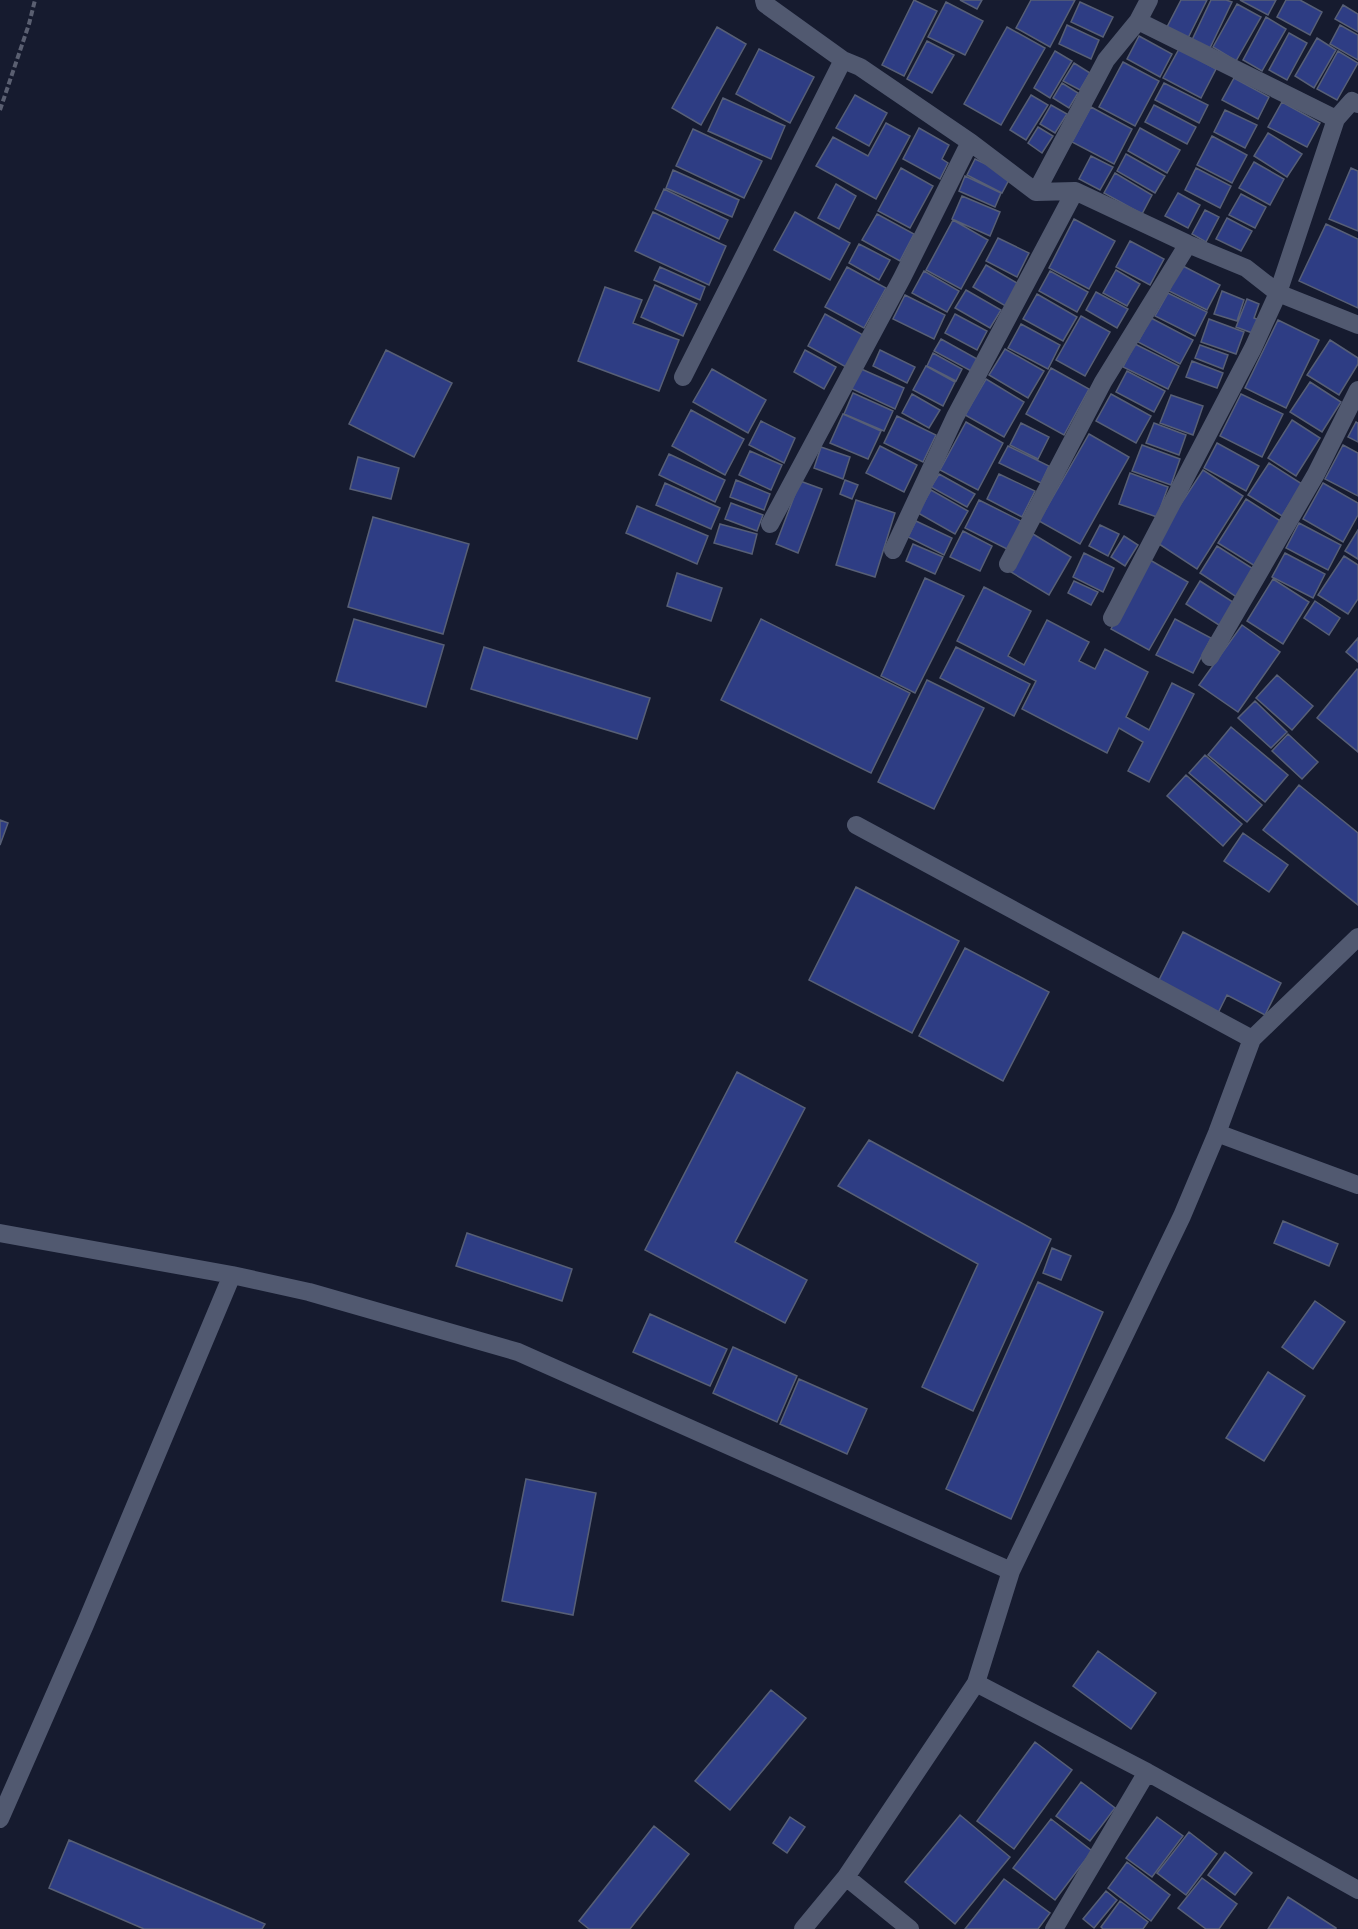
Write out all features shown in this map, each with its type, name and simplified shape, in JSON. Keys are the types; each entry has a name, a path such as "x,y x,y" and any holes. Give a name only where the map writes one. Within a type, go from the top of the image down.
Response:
{"street":[{"path":"764,0 765,4 843,60 860,67 970,142 1036,192 1076,191 1188,244 1246,268 1278,293 1358,325"},
{"path":"1036,192 1106,60 1138,21 1149,0"},
{"path":"1138,21 1336,119"},
{"path":"683,376 843,60"},
{"path":"1112,618 1253,348 1278,293 1336,119 1356,99"},
{"path":"770,524 902,278 970,142"},
{"path":"893,550 955,417 1076,191"},
{"path":"1008,564 1103,382 1188,244"},
{"path":"1210,657 1316,474 1358,390"},
{"path":"856,825 1252,1039"},
{"path":"803,1929 846,1877 976,1683 1011,1571 1182,1216 1217,1133 1252,1039 1358,937"},
{"path":"1217,1133 1358,1185"},
{"path":"0,1233 232,1275 309,1292 518,1352 1011,1571"},
{"path":"0,1819 85,1625 232,1275"},
{"path":"976,1683 1147,1772 1358,1890"},
{"path":"1054,1929 1147,1772"},
{"path":"846,1877 910,1929"}],"path":[{"path":"0,110 35,0"}],"building":[{"path":"914,0 937,11 904,76 882,65"},
{"path":"960,0 982,0 977,9"},
{"path":"1031,0 1075,0 1050,47 1016,28"},
{"path":"1181,0 1207,0 1188,38 1167,27"},
{"path":"1211,0 1232,2 1210,48 1192,40"},
{"path":"1240,0 1276,0 1268,15"},
{"path":"1286,0 1300,0 1322,12 1310,35 1277,17"},
{"path":"946,2 983,21 965,55 928,37"},
{"path":"1080,2 1113,17 1103,37 1071,22"},
{"path":"1237,4 1261,17 1236,61 1213,47"},
{"path":"1343,5 1358,14 1358,32 1335,19"},
{"path":"1266,17 1286,29 1262,71 1243,60"},
{"path":"1067,25 1099,40 1091,59 1059,44"},
{"path":"1340,25 1358,35 1358,60 1330,44"},
{"path":"717,27 746,44 701,125 672,108"},
{"path":"1007,27 1045,48 1001,125 964,104"},
{"path":"1289,33 1307,43 1287,80 1269,70"},
{"path":"1139,36 1172,54 1160,77 1127,59"},
{"path":"1317,38 1336,50 1314,88 1295,76"},
{"path":"927,41 954,55 932,93 907,79"},
{"path":"759,49 814,77 790,123 736,94"},
{"path":"1179,49 1216,69 1201,98 1163,78"},
{"path":"1055,51 1072,61 1050,98 1034,88"},
{"path":"1338,51 1358,63 1337,100 1317,89"},
{"path":"1123,62 1159,81 1135,126 1099,107"},
{"path":"1074,63 1090,73 1080,90 1063,81"},
{"path":"1234,78 1269,97 1258,119 1222,100"},
{"path":"1062,83 1078,93 1069,108 1053,98"},
{"path":"1164,83 1208,105 1199,123 1155,100"},
{"path":"855,95 887,113 869,146 836,128"},
{"path":"1031,95 1048,105 1026,140 1010,130"},
{"path":"723,98 785,126 771,159 708,131"},
{"path":"1282,102 1320,123 1307,147 1268,127"},
{"path":"1051,105 1067,114 1055,133 1040,124"},
{"path":"1154,105 1196,127 1187,144 1145,122"},
{"path":"1091,107 1132,129 1114,164 1072,142"},
{"path":"1225,110 1257,125 1245,148 1214,132"},
{"path":"886,123 910,136 876,199 816,166 833,137 868,156"},
{"path":"1038,127 1053,136 1042,153 1028,143"},
{"path":"919,128 949,145 942,159 948,163 940,179 903,159"},
{"path":"1140,128 1180,150 1167,173 1128,151"},
{"path":"693,129 762,161 744,198 676,166"},
{"path":"1268,133 1302,154 1287,177 1254,156"},
{"path":"1212,136 1247,155 1232,183 1197,165"},
{"path":"1126,154 1165,176 1155,193 1117,171"},
{"path":"1091,156 1113,167 1100,190 1079,179"},
{"path":"975,159 1011,176 1002,193 967,175"},
{"path":"1254,162 1284,179 1270,205 1239,188"},
{"path":"901,168 933,186 910,228 878,211"},
{"path":"1196,168 1231,186 1220,208 1185,190"},
{"path":"1351,168 1358,171 1358,231 1329,219"},
{"path":"673,170 739,200 732,217 666,188"},
{"path":"1115,173 1152,195 1142,214 1104,193"},
{"path":"965,176 1001,193 995,207 959,191"},
{"path":"836,184 856,196 839,229 818,218"},
{"path":"664,189 728,220 719,239 655,209"},
{"path":"1178,193 1200,205 1188,228 1165,216"},
{"path":"1241,194 1266,207 1255,228 1229,215"},
{"path":"962,196 1000,212 990,236 952,219"},
{"path":"1205,210 1219,217 1206,242 1192,234"},
{"path":"653,212 726,246 709,285 635,251"},
{"path":"795,212 850,243 830,280 774,250"},
{"path":"877,214 914,234 900,261 862,240"},
{"path":"1227,218 1252,231 1241,251 1216,239"},
{"path":"1074,219 1115,241 1089,289 1049,268"},
{"path":"953,220 988,240 961,289 926,270"},
{"path":"1326,224 1358,239 1358,308 1299,281"},
{"path":"998,238 1029,253 1017,277 986,261"},
{"path":"1130,241 1164,259 1150,285 1116,267"},
{"path":"859,244 890,260 879,280 849,263"},
{"path":"986,265 1022,286 1009,308 973,287"},
{"path":"1181,265 1220,285 1207,310 1169,291"},
{"path":"660,267 705,287 700,300 654,280"},
{"path":"847,267 886,288 864,328 825,307"},
{"path":"1116,270 1140,284 1127,306 1103,293"},
{"path":"924,271 959,291 947,312 912,293"},
{"path":"1050,271 1088,292 1077,312 1039,291"},
{"path":"655,285 697,304 683,336 641,317"},
{"path":"605,287 642,300 633,323 679,340 659,391 578,361"},
{"path":"966,290 1001,310 990,328 955,308"},
{"path":"1222,291 1244,300 1237,321 1214,314"},
{"path":"1096,292 1128,309 1117,328 1086,310"},
{"path":"1168,293 1207,312 1195,336 1155,316"},
{"path":"1037,294 1077,317 1063,341 1023,319"},
{"path":"905,295 945,315 934,339 893,319"},
{"path":"1247,299 1259,304 1254,318 1260,320 1255,334 1236,327"},
{"path":"825,314 863,335 846,367 808,346"},
{"path":"955,314 987,331 977,350 945,333"},
{"path":"1081,316 1110,332 1085,376 1056,360"},
{"path":"1151,318 1193,340 1180,364 1138,342"},
{"path":"1209,319 1244,332 1236,354 1201,342"},
{"path":"1278,320 1319,340 1286,408 1245,388"},
{"path":"1021,324 1060,345 1048,369 1008,348"},
{"path":"941,339 979,360 973,372 934,351"},
{"path":"1330,340 1358,358 1358,364 1339,395 1307,375"},
{"path":"1135,344 1179,366 1168,389 1123,367"},
{"path":"1200,345 1228,355 1223,369 1195,358"},
{"path":"1005,349 1044,371 1028,398 989,375"},
{"path":"386,350 452,383 414,457 349,424"},
{"path":"805,350 836,367 824,389 794,372"},
{"path":"880,350 915,367 907,383 873,366"},
{"path":"933,353 962,369 956,381 927,366"},
{"path":"1192,361 1223,373 1217,388 1186,377"},
{"path":"926,366 955,382 943,406 913,390"},
{"path":"859,368 904,388 895,409 850,388"},
{"path":"1051,368 1089,389 1064,435 1026,414"},
{"path":"712,369 766,400 748,433 693,402"},
{"path":"1127,371 1165,391 1154,412 1116,392"},
{"path":"986,379 1024,402 1004,437 965,415"},
{"path":"1310,382 1341,402 1322,432 1290,412"},
{"path":"853,393 893,411 884,431 844,414"},
{"path":"912,394 940,410 929,428 902,413"},
{"path":"1111,394 1151,416 1136,443 1096,421"},
{"path":"1241,394 1283,414 1262,457 1220,436"},
{"path":"1171,395 1203,406 1193,435 1160,423"},
{"path":"691,410 744,439 725,475 672,446"},
{"path":"843,414 881,431 868,459 830,443"},
{"path":"897,416 936,435 923,462 884,443"},
{"path":"1292,420 1320,438 1296,476 1268,458"},
{"path":"761,421 795,438 784,463 749,445"},
{"path":"966,422 1003,443 978,490 940,470"},
{"path":"1356,422 1358,423 1358,442 1348,437"},
{"path":"1021,423 1049,437 1038,459 1010,445"},
{"path":"1154,423 1186,435 1179,455 1146,443"},
{"path":"1089,434 1129,457 1080,544 1039,521"},
{"path":"1217,443 1259,466 1246,491 1204,468"},
{"path":"1142,445 1180,459 1171,485 1132,471"},
{"path":"1343,445 1358,453 1358,496 1325,479"},
{"path":"880,446 917,465 904,492 866,473"},
{"path":"1008,446 1049,466 1041,483 999,463"},
{"path":"821,447 850,457 843,479 814,468"},
{"path":"750,451 782,465 771,490 739,475"},
{"path":"669,454 725,480 715,502 659,475"},
{"path":"358,457 399,468 391,499 350,489"},
{"path":"1269,463 1302,484 1282,516 1248,495"},
{"path":"1203,470 1243,496 1197,569 1156,542"},
{"path":"1130,473 1168,487 1157,517 1119,504"},
{"path":"939,474 975,494 967,507 931,487"},
{"path":"999,474 1035,491 1022,517 987,499"},
{"path":"736,480 770,494 764,510 730,497"},
{"path":"845,480 858,485 852,499 840,494"},
{"path":"800,481 822,489 798,553 776,544"},
{"path":"665,483 720,508 711,529 656,505"},
{"path":"1323,483 1358,503 1358,515 1343,542 1303,519"},
{"path":"931,490 968,511 955,534 918,513"},
{"path":"1246,499 1282,522 1255,566 1218,543"},
{"path":"856,500 895,513 875,577 836,565"},
{"path":"979,500 1023,522 1009,550 965,528"},
{"path":"731,503 763,515 757,531 725,519"},
{"path":"637,506 708,536 697,564 626,533"},
{"path":"373,517 469,544 443,634 348,607"},
{"path":"916,521 952,538 944,555 908,537"},
{"path":"1299,523 1341,545 1328,570 1286,548"},
{"path":"720,524 757,534 752,554 714,543"},
{"path":"1100,525 1119,534 1108,556 1089,546"},
{"path":"1358,530 1358,559 1345,551"},
{"path":"963,531 992,546 980,571 950,557"},
{"path":"1033,534 1071,557 1049,595 1011,572"},
{"path":"1124,536 1138,545 1125,566 1111,557"},
{"path":"913,544 943,557 935,574 906,561"},
{"path":"1217,546 1255,570 1238,598 1200,573"},
{"path":"1084,553 1114,568 1103,592 1073,577"},
{"path":"1285,553 1325,574 1313,598 1272,577"},
{"path":"1344,556 1358,565 1358,599 1348,614 1318,595"},
{"path":"1150,560 1188,582 1149,650 1111,629"},
{"path":"677,573 722,588 711,621 667,606"},
{"path":"925,578 964,596 915,693 881,676"},
{"path":"1273,579 1309,602 1283,644 1247,621"},
{"path":"1074,581 1098,592 1091,605 1068,593"},
{"path":"1200,581 1236,604 1222,627 1186,604"},
{"path":"984,587 1031,611 1008,656 1024,665 1047,620 1089,642 1079,661 1095,669 1105,649 1148,672 1126,717 1149,730 1172,683 1194,694 1149,782 1128,771 1143,742 1119,728 1107,753 1022,709 1036,681 957,641"},
{"path":"1315,601 1340,618 1329,635 1304,618"},
{"path":"354,619 444,645 426,707 336,681"},
{"path":"761,619 910,693 871,773 721,700"},
{"path":"1175,619 1211,638 1193,673 1156,655"},
{"path":"1242,625 1280,652 1238,712 1199,685"},
{"path":"1358,638 1358,662 1346,652"},
{"path":"484,647 650,698 637,739 471,689"},
{"path":"956,647 1030,684 1014,716 940,678"},
{"path":"1358,670 1358,752 1317,718"},
{"path":"1277,675 1313,706 1292,730 1256,698"},
{"path":"927,680 984,708 934,809 878,782"},
{"path":"1255,701 1287,732 1271,748 1238,718"},
{"path":"1231,727 1288,775 1265,802 1208,755"},
{"path":"1288,734 1318,762 1302,779 1272,751"},
{"path":"1205,755 1262,805 1247,822 1189,773"},
{"path":"1186,775 1242,824 1223,846 1167,796"},
{"path":"1299,785 1358,833 1358,905 1263,830"},
{"path":"0,820 8,823 0,845"},
{"path":"1243,833 1288,865 1269,892 1224,861"},
{"path":"856,887 959,941 912,1033 809,980"},
{"path":"1183,932 1281,983 1265,1015 1227,995 1218,1013 1158,982"},
{"path":"965,948 1049,992 1003,1081 919,1036"},
{"path":"737,1072 805,1108 735,1242 807,1280 785,1323 645,1250"},
{"path":"869,1140 1051,1239 973,1411 922,1387 978,1264 838,1186"},
{"path":"1283,1221 1338,1244 1329,1266 1274,1243"},
{"path":"467,1233 572,1269 562,1301 456,1266"},
{"path":"1052,1248 1071,1256 1061,1280 1043,1273"},
{"path":"1038,1282 1103,1312 1011,1519 946,1489"},
{"path":"1315,1301 1345,1322 1313,1369 1282,1347"},
{"path":"650,1314 727,1349 710,1386 633,1352"},
{"path":"733,1347 797,1376 777,1422 713,1393"},
{"path":"1268,1372 1305,1396 1264,1461 1226,1438"},
{"path":"799,1379 867,1409 847,1454 780,1424"},
{"path":"526,1479 596,1493 573,1615 502,1601"},
{"path":"1098,1651 1156,1693 1131,1729 1073,1686"},
{"path":"771,1690 806,1718 730,1810 695,1781"},
{"path":"1035,1742 1072,1770 1014,1849 977,1821"},
{"path":"1081,1782 1115,1808 1090,1841 1056,1816"},
{"path":"960,1815 1010,1857 955,1924 905,1882"},
{"path":"790,1817 805,1827 787,1853 773,1843"},
{"path":"1157,1817 1183,1836 1152,1877 1126,1858"},
{"path":"1051,1819 1092,1851 1055,1900 1013,1868"},
{"path":"654,1826 689,1854 630,1929 589,1929 579,1921"},
{"path":"1189,1832 1217,1854 1186,1895 1157,1873"},
{"path":"69,1840 265,1924 262,1929 144,1929 49,1888"},
{"path":"1225,1852 1252,1873 1235,1895 1208,1875"},
{"path":"1127,1862 1170,1895 1151,1921 1108,1888"},
{"path":"1202,1878 1237,1904 1219,1929 1206,1929 1178,1908"},
{"path":"1004,1879 1050,1913 1038,1929 965,1929"},
{"path":"1106,1891 1117,1900 1094,1928 1083,1919"},
{"path":"1288,1897 1336,1928 1336,1929 1268,1929"},
{"path":"1120,1901 1148,1922 1143,1929 1103,1929 1101,1927"}]}
